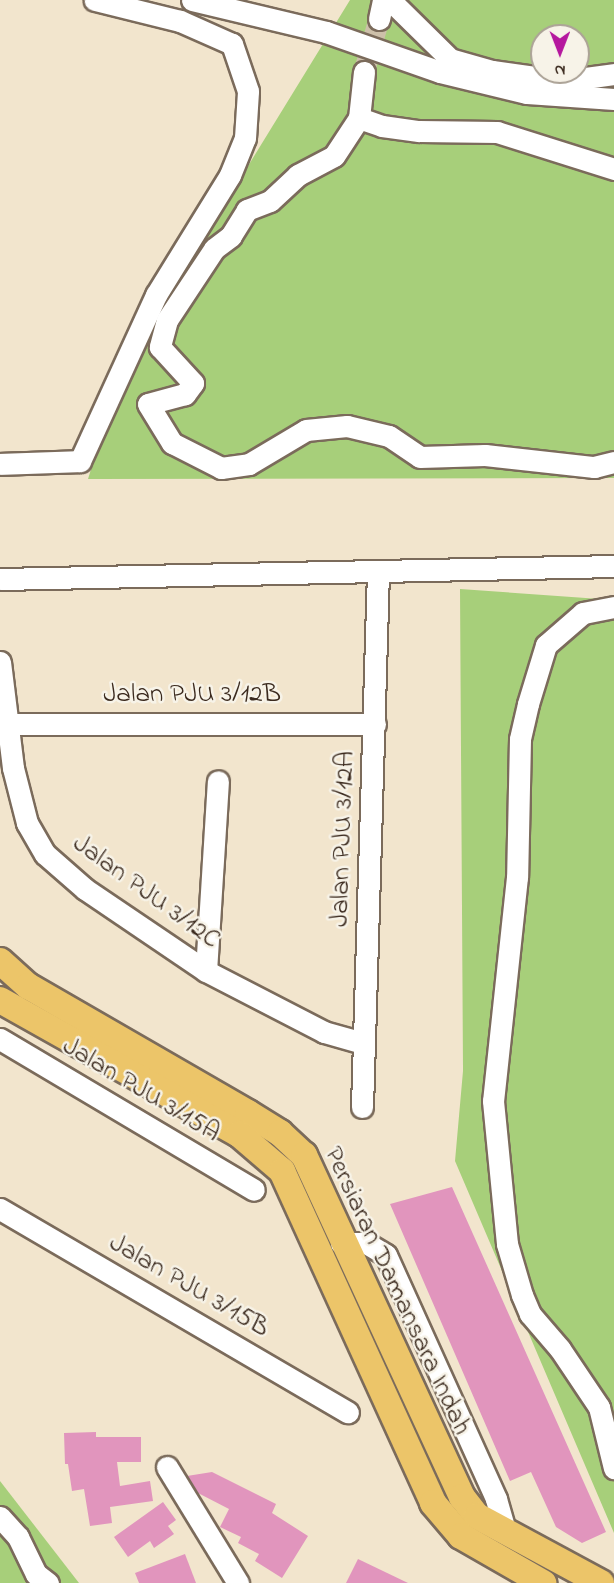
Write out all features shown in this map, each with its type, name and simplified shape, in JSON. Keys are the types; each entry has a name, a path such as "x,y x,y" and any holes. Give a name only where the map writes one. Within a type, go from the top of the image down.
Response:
{"main road":[{"name":"Persiaran Damansara Indah","path":"0,961 28,986 280,1133 304,1155 319,1183 342,1243 449,1475 477,1516 601,1583"},
{"name":"Persiaran Damansara Indah","path":"0,1000 239,1134 282,1171 433,1503 461,1536 543,1583"}],"street":[{"path":"0,464 80,461 93,439 156,295 230,175 245,138 248,91 232,44 180,21 95,0"},
{"path":"192,0 326,32 440,72 527,93 614,99"},
{"path":"390,0 450,59 492,71 563,81 614,74"},
{"path":"364,72 358,117 334,156 298,176 270,201 247,210 231,236 214,249 167,320 160,347 193,383 186,393 148,404 172,443 221,468 249,464 306,430 347,426 389,436 420,457 485,455 594,467 614,462"},
{"path":"358,117 382,126 419,131 497,132 614,169"},
{"path":"0,579 614,566"},
{"name":"Jalan PJU 3/12A","path":"362,1107 378,572"},
{"path":"614,607 583,613 546,645 528,704 520,739 517,877 493,1101 507,1244 522,1295 530,1314 560,1349 599,1407 614,1468"},
{"name":"Jalan PJU 3/12C","path":"0,662 13,768 27,823 45,854 85,889 206,971 324,1032 363,1043"},
{"name":"Jalan PJU 3/12B","path":"8,724 375,724"},
{"path":"206,971 218,781"},
{"name":"Jalan PJU 3/15A","path":"0,1039 254,1190"},
{"name":"Jalan PJU 3/15B","path":"0,1209 348,1412"},
{"path":"342,1243 366,1243 386,1255 496,1499 505,1531"},
{"path":"166,1467 238,1583"},
{"path":"0,1517 18,1537 36,1574 48,1583"}],"green space":[{"path":"350,0 614,0 614,478 88,479 122,371"},
{"path":"460,589 614,600 614,1533 455,1161 463,1071"},
{"path":"0,1481 79,1583 0,1583"}],"building":[{"path":"452,1187 606,1532 582,1543 556,1527 531,1472 510,1481 390,1204"},
{"path":"96,1432 96,1437 141,1437 141,1462 117,1462 120,1486 150,1481 153,1501 110,1507 112,1523 90,1526 84,1489 72,1491 68,1464 65,1464 64,1433"},
{"path":"212,1472 276,1504 272,1513 308,1536 282,1578 255,1561 259,1554 238,1543 241,1537 220,1527 229,1509 198,1493 187,1476"},
{"path":"163,1502 176,1520 168,1526 174,1534 154,1548 150,1541 128,1557 114,1537"},
{"path":"185,1554 196,1583 139,1583 135,1573"},
{"path":"358,1559 408,1583 346,1583"}],"tunnel":[{"path":"364,72 379,19"}]}
